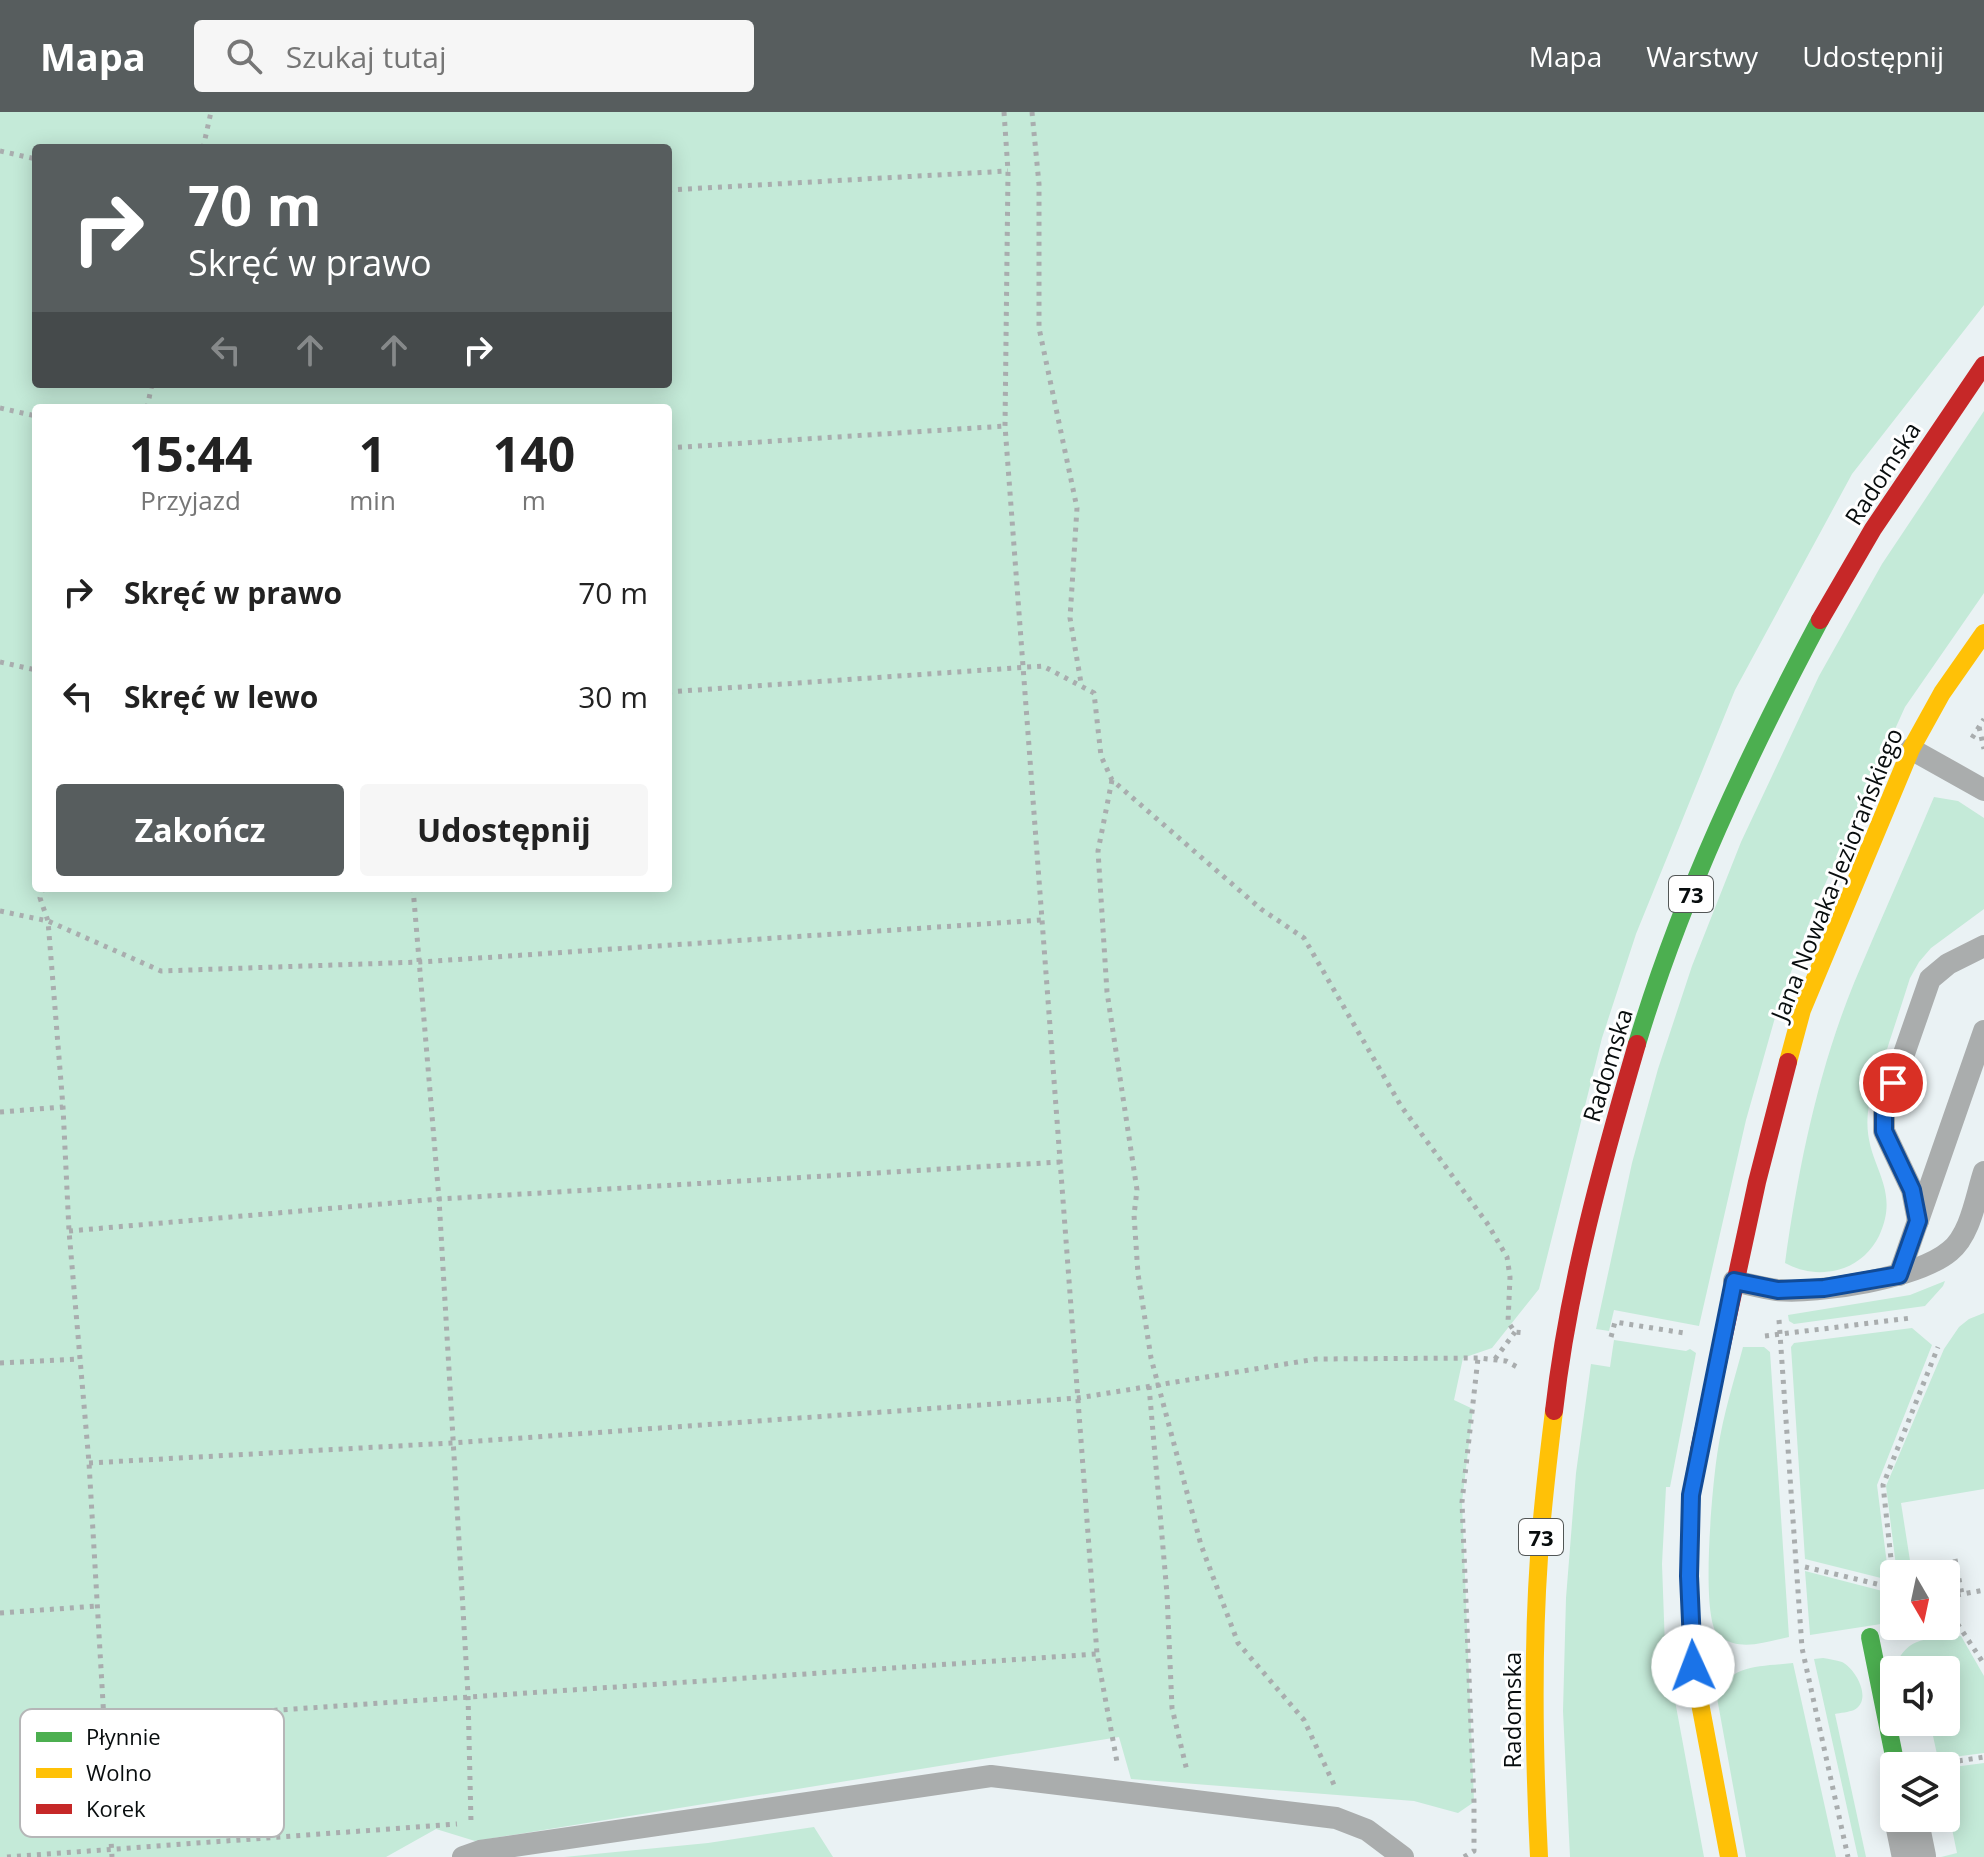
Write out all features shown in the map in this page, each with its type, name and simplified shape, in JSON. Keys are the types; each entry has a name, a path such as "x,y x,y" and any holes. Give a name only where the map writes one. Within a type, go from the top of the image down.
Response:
{"main road":[{"name":"Radomska","path":"1539,1857 1534,1762 1534,1647 1542,1512 1557,1392 1588,1220 1619,1103 1680,921 1730,801 1813,633 1865,541 1984,365"},
{"name":"Jana Nowaka-Jeziorańskiego","path":"1729,1857 1693,1666 1689,1576 1691,1495 1734,1281 1802,1010 1911,749 1942,693 1984,633"},
{"path":"1870,1637 1893,1752"}],"street":[{"path":"1909,1832 1914,1857"}],"lane":[{"path":"1911,749 1984,790"},
{"path":"1918,1221 1912,1190 1884,1131 1884,1111 1930,979 1948,964 1984,946"},
{"path":"1899,1275 1984,1031"},
{"path":"1734,1281 1778,1290 1809,1289 1899,1275 1950,1251 1963,1235 1984,1172"},
{"path":"463,1857 495,1848 991,1776 1336,1818 1367,1830 1403,1857"}],"path":[{"path":"204,144 211,112"},
{"path":"1004,112 1008,171 1005,426 1097,1654 1123,1791"},
{"path":"1032,112 1039,184 1039,328 1077,508 1070,618 1082,684"},
{"path":"0,151 32,158"},
{"path":"672,190 1008,171"},
{"path":"0,408 32,415"},
{"path":"672,448 1005,426"},
{"path":"0,662 32,669"},
{"path":"672,692 1043,666 1094,693 1101,756 1112,780 1261,909 1304,938 1401,1106 1487,1223 1507,1257 1510,1277 1508,1322 1515,1332 1495,1359"},
{"path":"1972,738 1984,719"},
{"path":"1979,727 1984,749"},
{"path":"1112,780 1098,851 1107,992 1137,1190 1134,1215 1138,1274 1158,1384 1201,1545 1238,1643 1304,1720 1339,1795 1336,1818"},
{"path":"42,892 40,898 48,921 63,1107 103,1709"},
{"path":"7,1857 112,1854 472,1823 468,1695 439,1199 413,892"},
{"path":"0,911 48,921 161,971 420,962 1042,920"},
{"path":"0,1112 63,1107"},
{"path":"69,1231 439,1199 1060,1162"},
{"path":"1779,1317 1802,1648 1848,1857"},
{"path":"1765,1337 1911,1318"},
{"path":"1615,1322 1683,1333"},
{"path":"1891,1560 1883,1485 1938,1347"},
{"path":"1464,1857 1474,1851 1474,1802 1462,1502 1478,1358"},
{"path":"0,1363 80,1359"},
{"path":"89,1463 451,1443 1078,1398 1316,1359 1495,1359 1506,1361 1557,1392"},
{"path":"1149,1386 1167,1594 1172,1708 1195,1801"},
{"path":"1955,1559 1962,1594 1984,1590"},
{"path":"1805,1567 1880,1584"},
{"path":"0,1613 97,1606"},
{"path":"1960,1628 1984,1664"},
{"path":"279,1709 1097,1654"},
{"path":"1960,1761 1984,1757"}],"green space":[{"path":"0,112 1984,112 1984,305 1852,474 1735,690 1636,934 1602,1038 1539,1289 1492,1348 1463,1358 1454,1400 1473,1409 1462,1502 1474,1802 1458,1813 1414,1801 1131,1779 1119,1737 475,1841 436,1829 386,1857 0,1857"},
{"path":"1984,411 1984,593 1905,707 1817,902 1778,1007 1746,1120 1699,1326 1614,1310 1609,1331 1596,1329 1632,1163 1658,1069 1692,966 1741,842 1819,676 1882,564"},
{"path":"1934,797 1958,801 1984,818 1984,909 1931,948 1919,962 1910,978 1872,1094 1868,1130 1887,1202 1879,1236 1873,1246 1850,1266 1821,1272 1799,1269 1785,1263 1803,1156 1820,1085 1854,983"},
{"path":"1945,1281 1925,1306 1794,1324 1789,1321 1788,1315 1910,1295"},
{"path":"1984,1313 1984,1489 1901,1503 1910,1560 1895,1560 1886,1486 1944,1349 1959,1327"},
{"path":"1912,1328 1932,1345 1877,1485 1886,1560 1880,1560 1880,1578 1805,1559 1791,1347 1794,1343"},
{"path":"1614,1340 1686,1351 1690,1349 1696,1353 1670,1487 1666,1487 1662,1564 1665,1647 1704,1857 1570,1857 1563,1711 1566,1598 1576,1473 1591,1364 1610,1367"},
{"path":"1743,1347 1764,1347 1770,1352 1789,1637 1744,1645 1719,1636 1713,1625 1709,1578 1718,1449"},
{"path":"1805,1571 1880,1590 1880,1624 1810,1635"},
{"path":"1960,1636 1984,1676 1984,1753 1960,1756 1960,1752 1936,1752 1933,1736 1960,1736 1960,1656 1901,1656 1920,1641 1960,1640"},
{"path":"1823,1658 1847,1666 1857,1678 1862,1692 1860,1705 1854,1710 1835,1714 1866,1857 1858,1857 1814,1659"},
{"path":"1793,1663 1836,1857 1746,1857 1717,1698 1729,1678 1737,1673"},
{"path":"1984,1763 1984,1857 1941,1857 1957,1853 1953,1832 1960,1832 1960,1766"},
{"path":"814,1827 833,1857 564,1857 708,1843"}],"traffic: fast":[{"path":"1637,1044 1695,881 1742,775 1820,620"},
{"path":"1870,1637 1893,1752"}],"traffic: slow":[{"path":"1788,1062 1802,1010 1911,749 1942,693 1984,633"},
{"path":"1539,1857 1535,1632 1542,1520 1554,1411"},
{"path":"1699,1451 1691,1495 1689,1576 1693,1666 1729,1857"}],"traffic: jam":[{"path":"1820,620 1873,529 1984,365"},
{"path":"1554,1411 1577,1272 1637,1044"},
{"path":"1699,1451 1757,1182 1788,1062"}],"route":[{"path":"1693,1666 1689,1576 1691,1495 1734,1281 1778,1290 1824,1288 1899,1275 1918,1221 1912,1190 1884,1131 1884,1111 1893,1083"}]}
